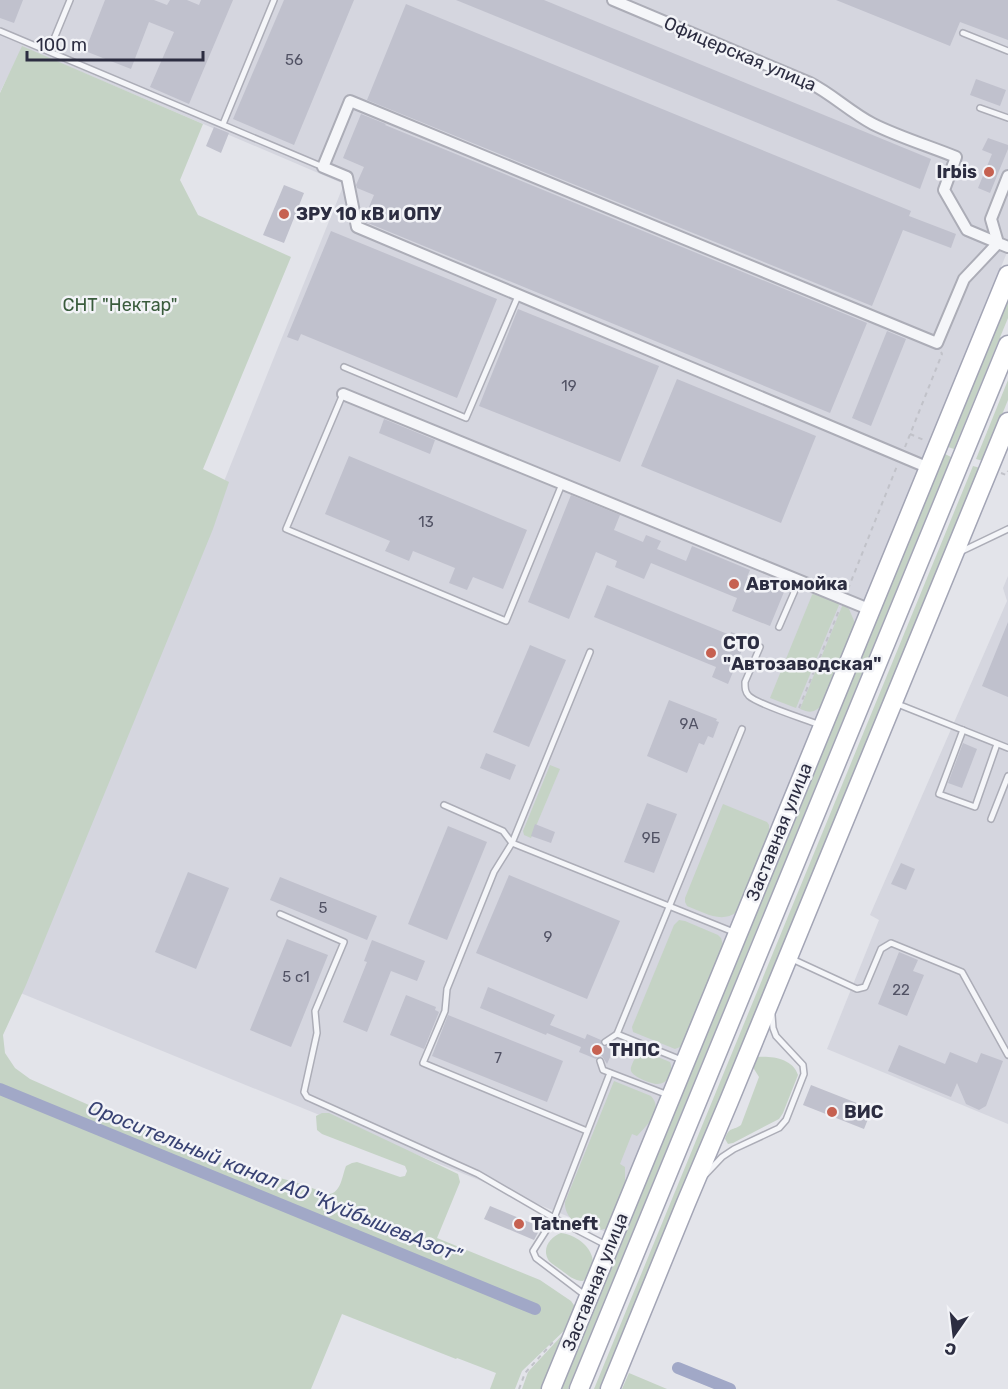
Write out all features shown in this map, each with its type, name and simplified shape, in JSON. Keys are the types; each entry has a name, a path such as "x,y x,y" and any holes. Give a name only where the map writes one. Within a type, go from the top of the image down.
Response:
{"main road":[{"name":"Заставная улица","path":"550,1389 1008,275"},
{"name":"Заставная улица","path":"579,1389 1008,345"},
{"path":"610,1389 1008,422"},
{"path":"603,1333 629,1342"}],"street":[{"name":"Офицерская улица","path":"613,0 810,83 825,90 844,106 873,123 956,158 944,190 967,230 1003,245"},
{"path":"929,468 357,227 347,177 323,167 350,101 937,344 964,279 1003,245 991,219 1008,176"},
{"path":"344,394 870,610"}],"lane":[{"path":"49,51 70,0"},
{"path":"223,124 274,0"},
{"path":"0,31 323,167"},
{"path":"963,33 1008,51"},
{"path":"980,108 1008,118"},
{"path":"344,367 466,418 518,296"},
{"path":"344,394 286,529 506,621 562,484"},
{"path":"953,555 1008,529"},
{"path":"779,627 799,581"},
{"path":"760,647 745,682 747,694 759,702 823,726"},
{"path":"587,1131 423,1063 445,1011 447,989 494,872 512,843 590,652"},
{"path":"894,703 1008,748"},
{"path":"605,1042 617,1034 742,729"},
{"path":"963,730 939,794 975,807 997,744"},
{"path":"991,819 1008,778"},
{"path":"444,805 503,831 512,843 738,933"},
{"path":"280,914 344,942 315,1011 317,1033 304,1092 307,1097 478,1174 554,1218 609,1246"},
{"path":"787,957 857,989 866,987 881,949 891,943 962,972 1008,1055"},
{"path":"686,1203 706,1174 722,1157 779,1128 786,1120 804,1074 803,1065 776,1036 772,1028 776,984"},
{"path":"617,1034 685,1061"},
{"path":"600,1061 603,1070 671,1096"},
{"path":"588,1298 536,1258 533,1251 554,1218 610,1073"}],"path":[{"path":"795,715 942,354 937,344"},
{"path":"910,434 929,442"},
{"path":"519,1389 525,1373 554,1341"}],"shaded area":[{"path":"0,0 1008,0 1008,250 606,1232 18,992 344,184 23,47 0,92"},
{"path":"1008,576 1008,1124 827,1049 879,920 870,915 1007,601 1003,588"}],"green space":[{"name":"СНТ \"Нектар\"","path":"22,46 203,124 180,180 198,215 291,257 203,469 229,482 213,529 26,985 3,1035 5,1053 15,1068 30,1079 218,1162 295,1182 329,1194 339,1187 346,1166 352,1163 357,1162 400,1177 405,1176 407,1171 405,1166 322,1134 317,1130 316,1116 322,1113 329,1113 458,1174 460,1182 437,1238 540,1280 571,1301 576,1308 568,1327 522,1371 515,1389 490,1389 496,1373 342,1314 311,1389 0,1389 0,93"},
{"path":"1008,300 1008,318 954,449 948,447"},
{"path":"1008,380 1008,400 983,461 976,459"},
{"path":"945,454 951,457 568,1389 560,1389"},
{"path":"973,466 980,468 601,1389 594,1389"},
{"path":"813,594 837,602 839,605 796,708 770,698"},
{"path":"843,604 849,609 855,623 822,705 812,712 800,709"},
{"path":"550,765 560,769 531,838 524,835 523,831"},
{"path":"723,804 767,822 769,834 737,912 718,917 687,906 685,898"},
{"path":"679,920 718,935 723,945 683,1045 675,1049 633,1032 632,1027 674,925"},
{"path":"643,1051 670,1062 670,1072 664,1082 651,1083 632,1073 633,1062"},
{"path":"758,1057 776,1058 787,1062 792,1065 798,1075 779,1119 728,1144 725,1139 730,1130 741,1125 759,1077 754,1069"},
{"path":"614,1081 651,1096 656,1107 653,1117 637,1136 632,1134 620,1164 625,1167 625,1185 608,1228 596,1231 574,1222 567,1213 565,1202"},
{"path":"561,1233 578,1239 590,1251 593,1266 590,1274 583,1281 569,1276 550,1262 547,1257 548,1244 553,1237"},
{"path":"565,1332 541,1389 522,1389 528,1372"},
{"path":"629,1373 667,1389 622,1389"}],"building":[{"path":"0,0 23,0 14,23 0,18"},
{"path":"105,0 154,0 167,5 170,0 187,0 199,5 201,0 233,0 189,104 150,87 174,32 149,22 131,69 85,51"},
{"path":"284,0 354,0 294,145 233,119"},
{"path":"456,0 544,0 931,159 920,189"},
{"path":"836,0 1008,0 1008,40 960,22 950,46"},
{"path":"406,4 911,211 909,216 956,234 951,248 903,230 872,306 367,100"},
{"path":"976,79 1006,90 1000,106 970,95"},
{"path":"361,114 867,323 830,413 363,221 374,195 357,188 356,185 364,167 343,158"},
{"path":"214,127 229,133 221,153 206,146"},
{"path":"988,138 1008,145 990,193 978,188 992,154 982,150"},
{"name":"ЗРУ 10 кВ и ОПУ","path":"284,185 304,193 284,243 263,235"},
{"path":"331,231 497,299 457,398 301,334 298,341 287,337"},
{"path":"518,309 659,366 620,462 479,406"},
{"path":"887,331 906,339 871,426 852,418"},
{"path":"677,379 816,436 781,523 641,466"},
{"path":"384,419 435,440 430,454 379,433"},
{"path":"349,456 527,530 503,589 473,577 467,590 449,583 455,568 413,551 409,561 385,551 390,541 325,514"},
{"path":"571,495 620,515 614,530 643,542 646,535 661,541 657,549 686,561 692,546 750,570 747,577 784,592 770,626 732,611 737,598 651,563 644,579 615,567 617,561 596,552 569,619 528,602"},
{"name":"СТО \"Автозаводская\"","path":"607,585 730,635 731,632 747,638 728,684 712,677 716,667 594,617"},
{"path":"1008,622 1008,697 982,686"},
{"path":"530,645 566,660 529,747 493,732"},
{"path":"669,700 717,719 716,721 719,722 713,738 708,736 704,745 699,743 687,773 647,756"},
{"path":"963,743 977,749 962,788 948,783"},
{"path":"486,753 516,765 510,780 480,768"},
{"path":"647,803 677,814 654,873 624,862"},
{"path":"535,824 555,832 551,843 531,836"},
{"path":"448,826 487,842 447,940 408,924"},
{"path":"901,863 915,869 906,890 891,884"},
{"path":"188,872 229,888 196,969 155,952"},
{"path":"509,875 620,921 587,999 476,953"},
{"path":"280,877 377,916 367,940 270,900"},
{"path":"287,939 328,955 291,1047 250,1030"},
{"path":"372,940 425,961 417,981 391,971 367,1032 343,1022 367,962 364,961"},
{"path":"899,952 918,960 913,971 924,975 907,1016 878,1004"},
{"path":"488,987 555,1015 550,1025 585,1039 587,1034 601,1040 603,1047 611,1044 615,1046 607,1064 602,1056 596,1059 579,1052 581,1047 480,1008"},
{"path":"406,995 436,1007 435,1010 439,1012 424,1049 390,1035"},
{"path":"448,1015 563,1061 547,1102 432,1056"},
{"path":"899,1045 945,1064 950,1052 977,1063 981,1053 1003,1061 986,1106 979,1110 966,1104 957,1083 951,1097 888,1071"},
{"path":"811,1085 872,1109 864,1129 803,1105"},
{"path":"490,1206 541,1227 534,1240 484,1219"}],"waterway":[{"name":"Оросительный канал АО \"КуйбышевАзот\"","path":"0,1089 535,1309"},
{"name":"Оросительный канал АО \"КуйбышевАзот\"","path":"678,1368 730,1389"}],"place":[{"name":"Irbis","path":"989,172"},
{"name":"ЗРУ 10 кВ и ОПУ","path":"284,214"},
{"name":"Автомойка","path":"734,584"},
{"name":"СТО \"Автозаводская\"","path":"711,653"},
{"name":"ТНПС","path":"597,1050"},
{"name":"ВИС","path":"832,1112"},
{"name":"Tatneft","path":"519,1224"}]}
